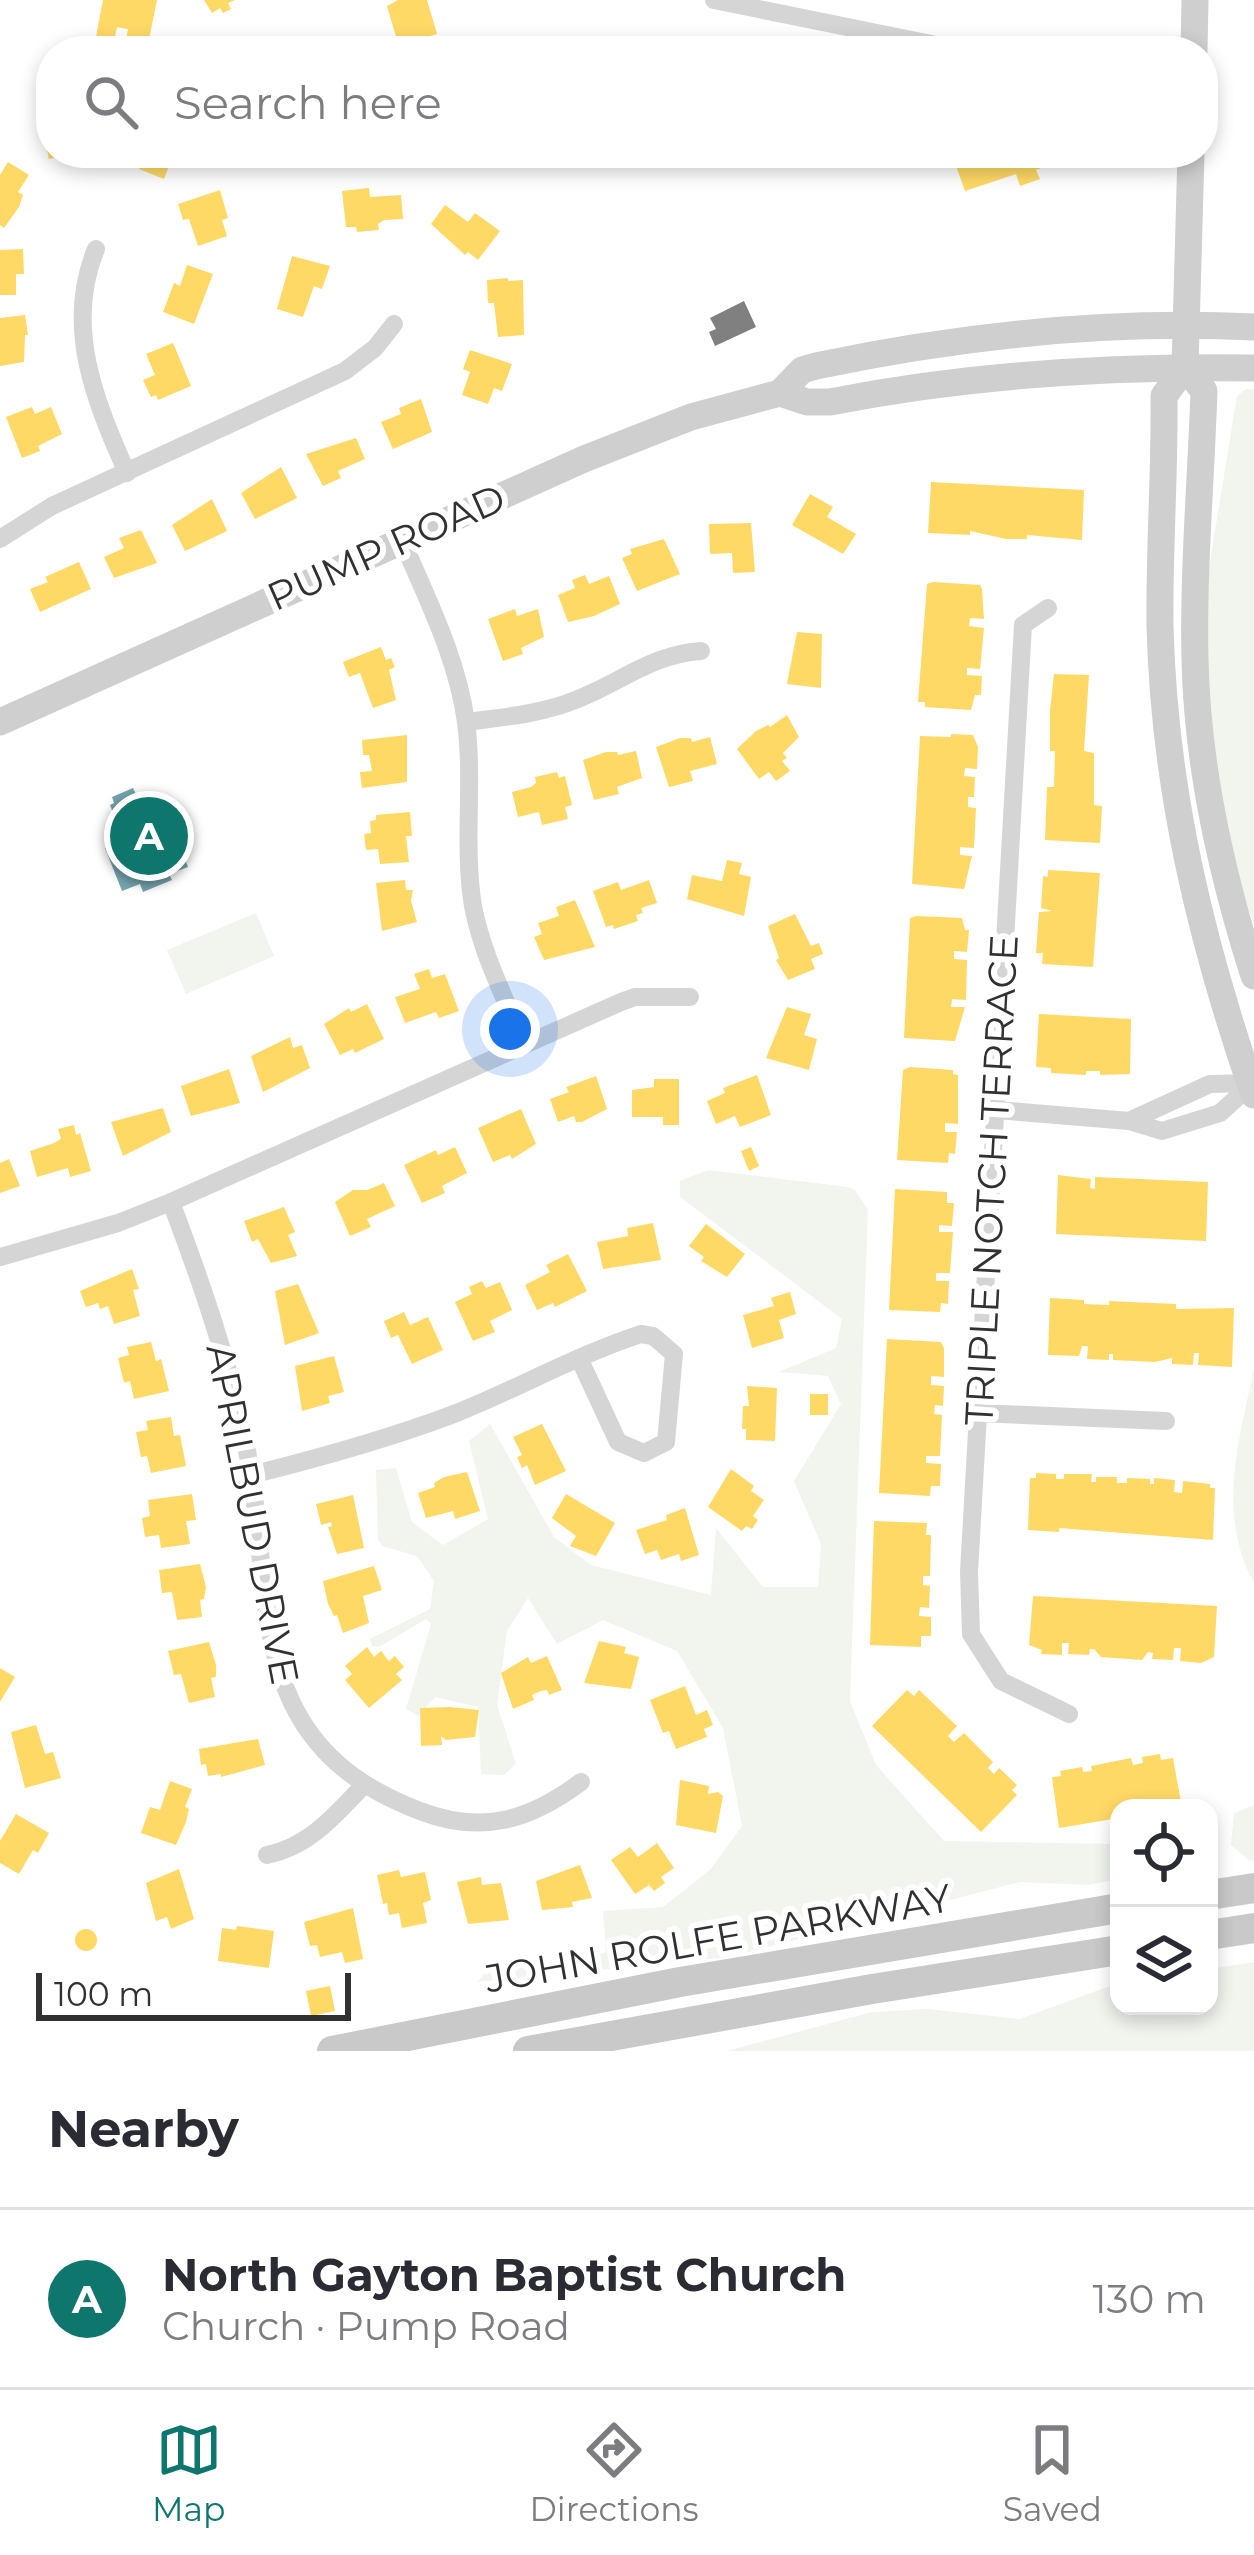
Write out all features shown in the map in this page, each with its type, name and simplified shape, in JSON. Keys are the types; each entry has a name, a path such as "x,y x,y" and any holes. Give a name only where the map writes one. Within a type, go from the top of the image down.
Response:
{"main road":[{"path":"1194,36 1195,0"},
{"path":"1191,168 1185,367 1164,396 1163,689 1181,839 1221,998 1253,1088"},
{"name":"PUMP ROAD","path":"0,722 646,434 780,393 802,370 872,354 1062,330 1254,327"},
{"path":"1185,367 1204,391 1195,660 1204,760 1222,854 1254,976"},
{"name":"PUMP ROAD","path":"780,393 807,402 830,402 1048,371 1254,368"},
{"path":"1218,1893 1254,1888"},
{"name":"JOHN ROLFE PARKWAY","path":"332,2051 680,1982 1110,1910"},
{"path":"1218,1934 1254,1928"},
{"name":"JOHN ROLFE PARKWAY","path":"528,2051 872,1988 1110,1951"}],"street":[{"path":"714,0 892,36"},
{"path":"96,248 84,291 84,353 100,413 127,472"},
{"path":"0,539 52,506 345,370 375,348 394,325"},
{"path":"402,540 445,639 466,722 474,908 483,944 524,1044"},
{"name":"TRIPLE NOTCH TERRACE","path":"1048,608 1023,626 969,1572 971,1634 1001,1681 1069,1714"},
{"path":"466,722 531,714 572,702 664,656 701,651"},
{"path":"0,1257 118,1223 171,1202 635,997 690,997"},
{"path":"1129,1121 1210,1084 1253,1088"},
{"path":"996,1110 1129,1121 1162,1132 1220,1112 1253,1088"},
{"name":"APRILBUD DRIVE","path":"171,1202 219,1338 251,1475 266,1616 277,1670 305,1726 326,1754 364,1785 431,1816 474,1822 527,1815 581,1782"},
{"path":"251,1475 355,1448 436,1420 641,1334 674,1354 666,1442 644,1454 618,1442 580,1360"},
{"path":"978,1413 1166,1421"},
{"path":"267,1855 320,1831 364,1785"}],"shaded area":[{"path":"1254,389 1254,923 1222,854 1194,660 1237,396"},
{"path":"256,913 274,956 186,994 167,950"},
{"path":"708,1170 848,1187 868,1210 850,1701 876,1765 944,1841 1110,1844 1110,1881 1088,1885 1020,1882 729,1957 477,1982 496,1960 546,1968 606,1952 603,1911 663,1907 710,1870 742,1826 723,1728 677,1651 603,1620 557,1644 528,1598 507,1631 497,1705 516,1764 504,1775 481,1774 478,1707 435,1697 418,1716 406,1709 431,1624 426,1619 379,1647 372,1646 370,1639 430,1609 434,1581 417,1556 382,1546 378,1539 376,1470 396,1468 412,1522 443,1545 488,1519 469,1441 490,1424 554,1537 591,1565 711,1595 716,1528 763,1587 818,1587 821,1544 794,1481 841,1404 828,1376 779,1372 836,1348 842,1319 680,1197 680,1181"},
{"path":"1254,1369 1254,1583 1242,1557 1233,1504 1237,1450"},
{"path":"1254,1805 1254,1860 1250,1861 1231,1845 1234,1813"},
{"path":"1254,1962 1254,2051 727,2051 872,2012 927,2009 1020,2019 1107,1987 1110,2015 1218,2015 1218,1968"}],"building: Homes":[{"path":"103,0 157,0 150,36 127,36 128,29 117,27 115,36 96,36"},
{"path":"204,0 235,0 228,3 231,9 212,13"},
{"path":"398,0 427,0 437,34 396,36 387,6"},
{"path":"8,162 29,175 18,192 23,195 19,207 4,228 0,225 0,175"},
{"path":"139,168 168,168 164,179"},
{"path":"957,168 1041,168 1036,170 1040,179 1020,186 1016,174 965,191"},
{"path":"369,188 370,197 401,195 403,219 384,220 379,230 357,232 356,227 346,227 342,191"},
{"path":"220,190 228,218 222,220 227,236 198,246 178,204"},
{"path":"445,205 468,222 475,213 500,231 478,260 468,252 465,255 431,224"},
{"path":"23,249 24,274 16,274 16,295 0,295 0,250"},
{"path":"292,256 330,266 322,289 314,286 303,317 277,309"},
{"path":"187,265 213,274 194,324 163,312"},
{"path":"487,280 523,280 524,335 498,337"},
{"path":"25,315 24,362 0,366 0,318"},
{"path":"173,343 191,386 158,400 156,395 151,397 143,380 155,375 146,354"},
{"path":"470,350 512,364 502,391 494,388 488,404 462,395 470,372 463,369"},
{"path":"421,399 432,432 393,449 381,422"},
{"path":"32,407 35,414 51,407 62,434 22,458 6,417"},
{"path":"356,438 365,459 338,471 341,478 323,486 306,454"},
{"path":"281,467 297,498 255,519 241,493"},
{"path":"931,482 1084,490 1082,540 1027,535 1027,539 1006,539 970,531 970,535 928,533"},
{"path":"810,494 833,507 827,517 856,534 843,554 792,525"},
{"path":"212,499 227,531 185,551 172,525"},
{"path":"751,523 755,572 733,573 732,553 710,554 709,524"},
{"path":"141,530 157,563 114,578 104,557 124,548 119,538"},
{"path":"664,539 680,574 637,591 622,558 632,554 630,549"},
{"path":"79,562 91,589 40,612 30,589"},
{"path":"585,575 589,584 609,576 620,604 568,622 558,595 575,588 572,580"},
{"path":"927,584 980,585 982,589 984,619 970,618 969,626 984,628 980,669 967,668 967,675 982,676 981,695 975,695 971,710 925,707 925,702 918,702"},
{"path":"515,609 517,616 538,609 544,637 521,648 523,654 503,661 488,619"},
{"path":"797,632 822,634 821,688 787,684"},
{"path":"381,647 395,667 389,670 396,700 373,708 360,673 349,677 343,662"},
{"path":"1054,674 1089,675 1084,751 1094,753 1094,805 1102,806 1100,843 1045,840 1047,787 1054,787 1050,711"},
{"path":"787,715 799,737 783,753 787,758 782,761 790,771 776,781 769,772 759,779 737,749 756,731"},
{"path":"407,735 407,782 362,788 360,772 372,771 369,755 363,755 362,740"},
{"path":"973,735 978,747 977,769 965,768 964,776 975,777 968,807 976,808 974,848 960,847 960,855 972,856 964,889 912,884 920,736"},
{"path":"710,737 717,764 690,771 693,781 669,787 656,747 680,738 692,742"},
{"path":"636,751 642,778 617,787 619,794 594,800 583,760 606,752"},
{"path":"557,772 559,778 565,776 572,805 565,807 568,819 542,825 539,812 518,817 512,792 531,787 535,777"},
{"path":"410,812 409,862 380,864 378,849 366,850 364,834 371,833 370,821 376,815"},
{"path":"727,860 742,863 739,874 751,877 744,916 687,899 692,875 722,881"},
{"path":"1048,870 1100,873 1093,967 1042,964 1043,953 1036,953 1039,912 1052,911 1041,908 1043,876 1048,877"},
{"path":"405,880 406,890 413,890 417,922 382,931 376,883"},
{"path":"649,880 657,903 641,908 638,921 606,927 593,891 618,882 621,890"},
{"path":"575,900 595,947 544,960 534,937 542,934 538,923 559,916 556,907"},
{"path":"795,914 811,946 819,943 823,954 811,959 815,969 788,980 776,960 768,926"},
{"path":"910,918 962,918 969,930 967,952 954,951 954,959 967,960 966,1000 952,999 951,1007 965,1007 955,1041 904,1038"},
{"path":"429,969 432,978 445,974 459,1011 439,1018 436,1012 405,1023 395,997 420,989 414,974"},
{"path":"367,1004 384,1039 340,1055 324,1024 349,1008 351,1012"},
{"path":"787,1007 811,1014 804,1035 817,1039 809,1070 766,1058"},
{"path":"1039,1014 1131,1019 1130,1074 1051,1073 1051,1068 1036,1067"},
{"path":"290,1037 293,1048 302,1045 310,1068 263,1092 251,1056"},
{"path":"229,1069 240,1103 191,1116 181,1086"},
{"path":"903,1070 953,1070 958,1075 958,1124 945,1123 945,1132 957,1132 955,1154 949,1153 948,1163 897,1160"},
{"path":"757,1075 771,1115 740,1127 735,1116 716,1124 707,1101 725,1093 723,1088"},
{"path":"596,1076 607,1109 582,1122 574,1116 558,1122 550,1099"},
{"path":"654,1079 679,1079 679,1125 663,1125 663,1117 632,1117 632,1090 654,1087"},
{"path":"163,1108 171,1132 123,1156 111,1122"},
{"path":"521,1109 536,1144 512,1159 510,1155 493,1162 478,1128"},
{"path":"74,1125 91,1171 70,1177 68,1168 37,1177 30,1151 61,1139 58,1129"},
{"path":"455,1147 467,1173 442,1186 445,1193 422,1203 404,1165"},
{"path":"751,1147 759,1166 749,1171 741,1151"},
{"path":"9,1159 20,1186 0,1193 0,1163"},
{"path":"1058,1175 1091,1179 1090,1188 1095,1189 1095,1177 1208,1182 1206,1241 1056,1234"},
{"path":"384,1183 395,1206 367,1219 371,1227 350,1236 335,1202 353,1190"},
{"path":"895,1189 947,1192 947,1203 954,1203 952,1226 939,1225 939,1232 953,1232 950,1273 936,1273 936,1281 949,1281 948,1304 941,1303 940,1312 889,1310"},
{"path":"284,1207 295,1232 288,1235 297,1256 271,1263 258,1239 252,1242 244,1221"},
{"path":"653,1223 661,1260 603,1269 597,1242 628,1236 627,1228"},
{"path":"706,1224 745,1254 727,1277 701,1261 704,1257 689,1246"},
{"path":"568,1254 587,1291 537,1310 525,1285 550,1272 546,1265"},
{"path":"132,1269 140,1316 114,1324 108,1306 86,1307 80,1291"},
{"path":"482,1281 486,1288 500,1282 512,1310 490,1321 495,1332 473,1341 455,1302 472,1294 469,1287"},
{"path":"298,1284 319,1333 285,1345 275,1291"},
{"path":"790,1292 796,1314 779,1320 784,1338 752,1348 743,1315 774,1306 771,1298"},
{"path":"1050,1298 1084,1300 1084,1304 1176,1304 1176,1309 1234,1308 1232,1367 1198,1365 1199,1353 1194,1353 1193,1365 1172,1364 1172,1358 1113,1360 1113,1354 1109,1360 1087,1359 1088,1346 1082,1346 1079,1356 1048,1355"},
{"path":"404,1312 410,1325 428,1317 443,1350 412,1364 398,1335 391,1338 384,1321"},
{"path":"887,1339 941,1342 944,1348 944,1377 931,1376 931,1385 944,1386 943,1406 935,1405 934,1414 942,1415 940,1456 926,1456 926,1463 941,1464 940,1486 931,1486 930,1496 879,1493"},
{"path":"151,1342 169,1391 134,1399 118,1358 129,1355 127,1347"},
{"path":"334,1356 344,1392 328,1396 330,1403 302,1411 295,1366"},
{"path":"747,1386 777,1388 775,1441 746,1440 746,1429 742,1429 743,1406 749,1406"},
{"path":"810,1394 828,1394 828,1415 810,1415"},
{"path":"171,1417 186,1466 151,1473 147,1456 141,1457 136,1432 148,1430 146,1421"},
{"path":"542,1424 566,1471 535,1485 527,1465 522,1468 517,1457 522,1455 513,1437"},
{"path":"731,1469 764,1500 753,1516 758,1520 752,1529 746,1526 742,1531 708,1507"},
{"path":"467,1472 480,1511 455,1519 453,1511 426,1518 418,1493 435,1487 444,1477"},
{"path":"1036,1473 1056,1474 1056,1479 1064,1479 1064,1474 1092,1474 1091,1482 1096,1477 1117,1477 1117,1483 1127,1483 1127,1478 1150,1479 1150,1484 1154,1478 1175,1480 1174,1492 1182,1493 1183,1481 1210,1484 1215,1488 1213,1540 1059,1528 1059,1532 1028,1530 1030,1478 1036,1478"},
{"path":"192,1494 196,1520 186,1521 190,1544 161,1548 159,1535 145,1537 142,1518 150,1516 148,1500"},
{"path":"566,1494 615,1523 596,1556 570,1546 576,1536 552,1518"},
{"path":"353,1495 364,1548 337,1554 328,1527 331,1522 321,1525 316,1504"},
{"path":"685,1508 699,1555 681,1561 679,1554 661,1560 657,1550 645,1554 636,1530"},
{"path":"874,1521 927,1523 930,1576 923,1576 923,1585 930,1586 929,1608 920,1607 919,1616 931,1617 931,1636 921,1636 921,1647 870,1645"},
{"path":"200,1564 206,1587 200,1600 202,1617 177,1620 172,1592 162,1593 159,1570"},
{"path":"374,1566 382,1590 363,1596 369,1623 343,1633 323,1581"},
{"path":"1033,1596 1217,1606 1214,1657 1201,1663 1180,1661 1181,1648 1174,1648 1173,1660 1152,1659 1153,1653 1148,1652 1142,1660 1101,1657 1094,1649 1089,1655 1068,1654 1069,1643 1062,1643 1062,1655 1041,1654 1042,1650 1029,1645"},
{"path":"599,1641 626,1647 624,1653 639,1657 631,1689 584,1683"},
{"path":"209,1642 216,1665 216,1677 211,1678 215,1697 189,1703 168,1651"},
{"path":"367,1647 374,1657 381,1651 389,1661 395,1656 404,1667 396,1674 402,1680 369,1708 345,1680 352,1674 345,1666"},
{"path":"547,1656 562,1690 549,1695 541,1691 532,1695 534,1700 513,1709 501,1673 528,1657 531,1663"},
{"path":"0,1668 15,1677 0,1702"},
{"path":"685,1686 696,1715 707,1710 713,1725 704,1729 707,1737 676,1749 669,1731 663,1733 650,1700"},
{"path":"907,1690 914,1696 919,1690 957,1726 948,1736 954,1742 964,1733 993,1762 988,1768 994,1774 999,1768 1017,1785 1012,1790 1017,1795 981,1832 872,1726"},
{"path":"420,1708 479,1710 475,1737 446,1740 441,1736 442,1745 421,1746"},
{"path":"36,1725 45,1754 53,1752 61,1778 25,1788 11,1732"},
{"path":"258,1739 265,1765 221,1777 208,1776 206,1764 201,1765 199,1749"},
{"path":"1142,1757 1173,1758 1180,1799 1110,1799 1110,1820 1059,1828 1052,1777 1061,1776 1060,1771 1082,1767 1083,1772 1092,1771 1091,1766 1131,1758 1133,1765 1143,1763"},
{"path":"680,1780 709,1786 708,1794 723,1796 716,1833 676,1825"},
{"path":"170,1781 192,1789 176,1845 141,1833 150,1807 160,1810"},
{"path":"16,1814 49,1833 19,1874 0,1863 0,1841"},
{"path":"657,1843 674,1868 661,1877 665,1883 654,1891 649,1885 635,1894 611,1860 630,1847 638,1857"},
{"path":"580,1865 592,1898 572,1902 573,1907 542,1910 536,1881"},
{"path":"179,1869 194,1919 171,1929 167,1917 156,1921 146,1883"},
{"path":"399,1870 401,1877 425,1872 431,1900 423,1903 427,1923 402,1928 399,1913 389,1915 387,1903 383,1904 377,1875"},
{"path":"481,1877 482,1885 501,1883 509,1920 468,1924 457,1882"},
{"path":"353,1908 363,1959 345,1963 342,1952 320,1957 317,1945 310,1946 304,1922"},
{"path":"237,1926 274,1931 269,1968 218,1961 222,1928 236,1930"},
{"path":"86,1929 97,1940 86,1951 75,1940"},
{"path":"330,1986 335,2011 311,2016 306,1991"}],"building: Public":[{"path":"133,788 153,830 171,823 188,867 143,892 140,884 122,891 105,848 124,841 110,805 112,797"}],"building: Other":[{"path":"744,301 756,327 715,346 709,332 716,329 710,318"}],"place":[{"name":"North Gayton Baptist Church","path":"149,836"}]}
